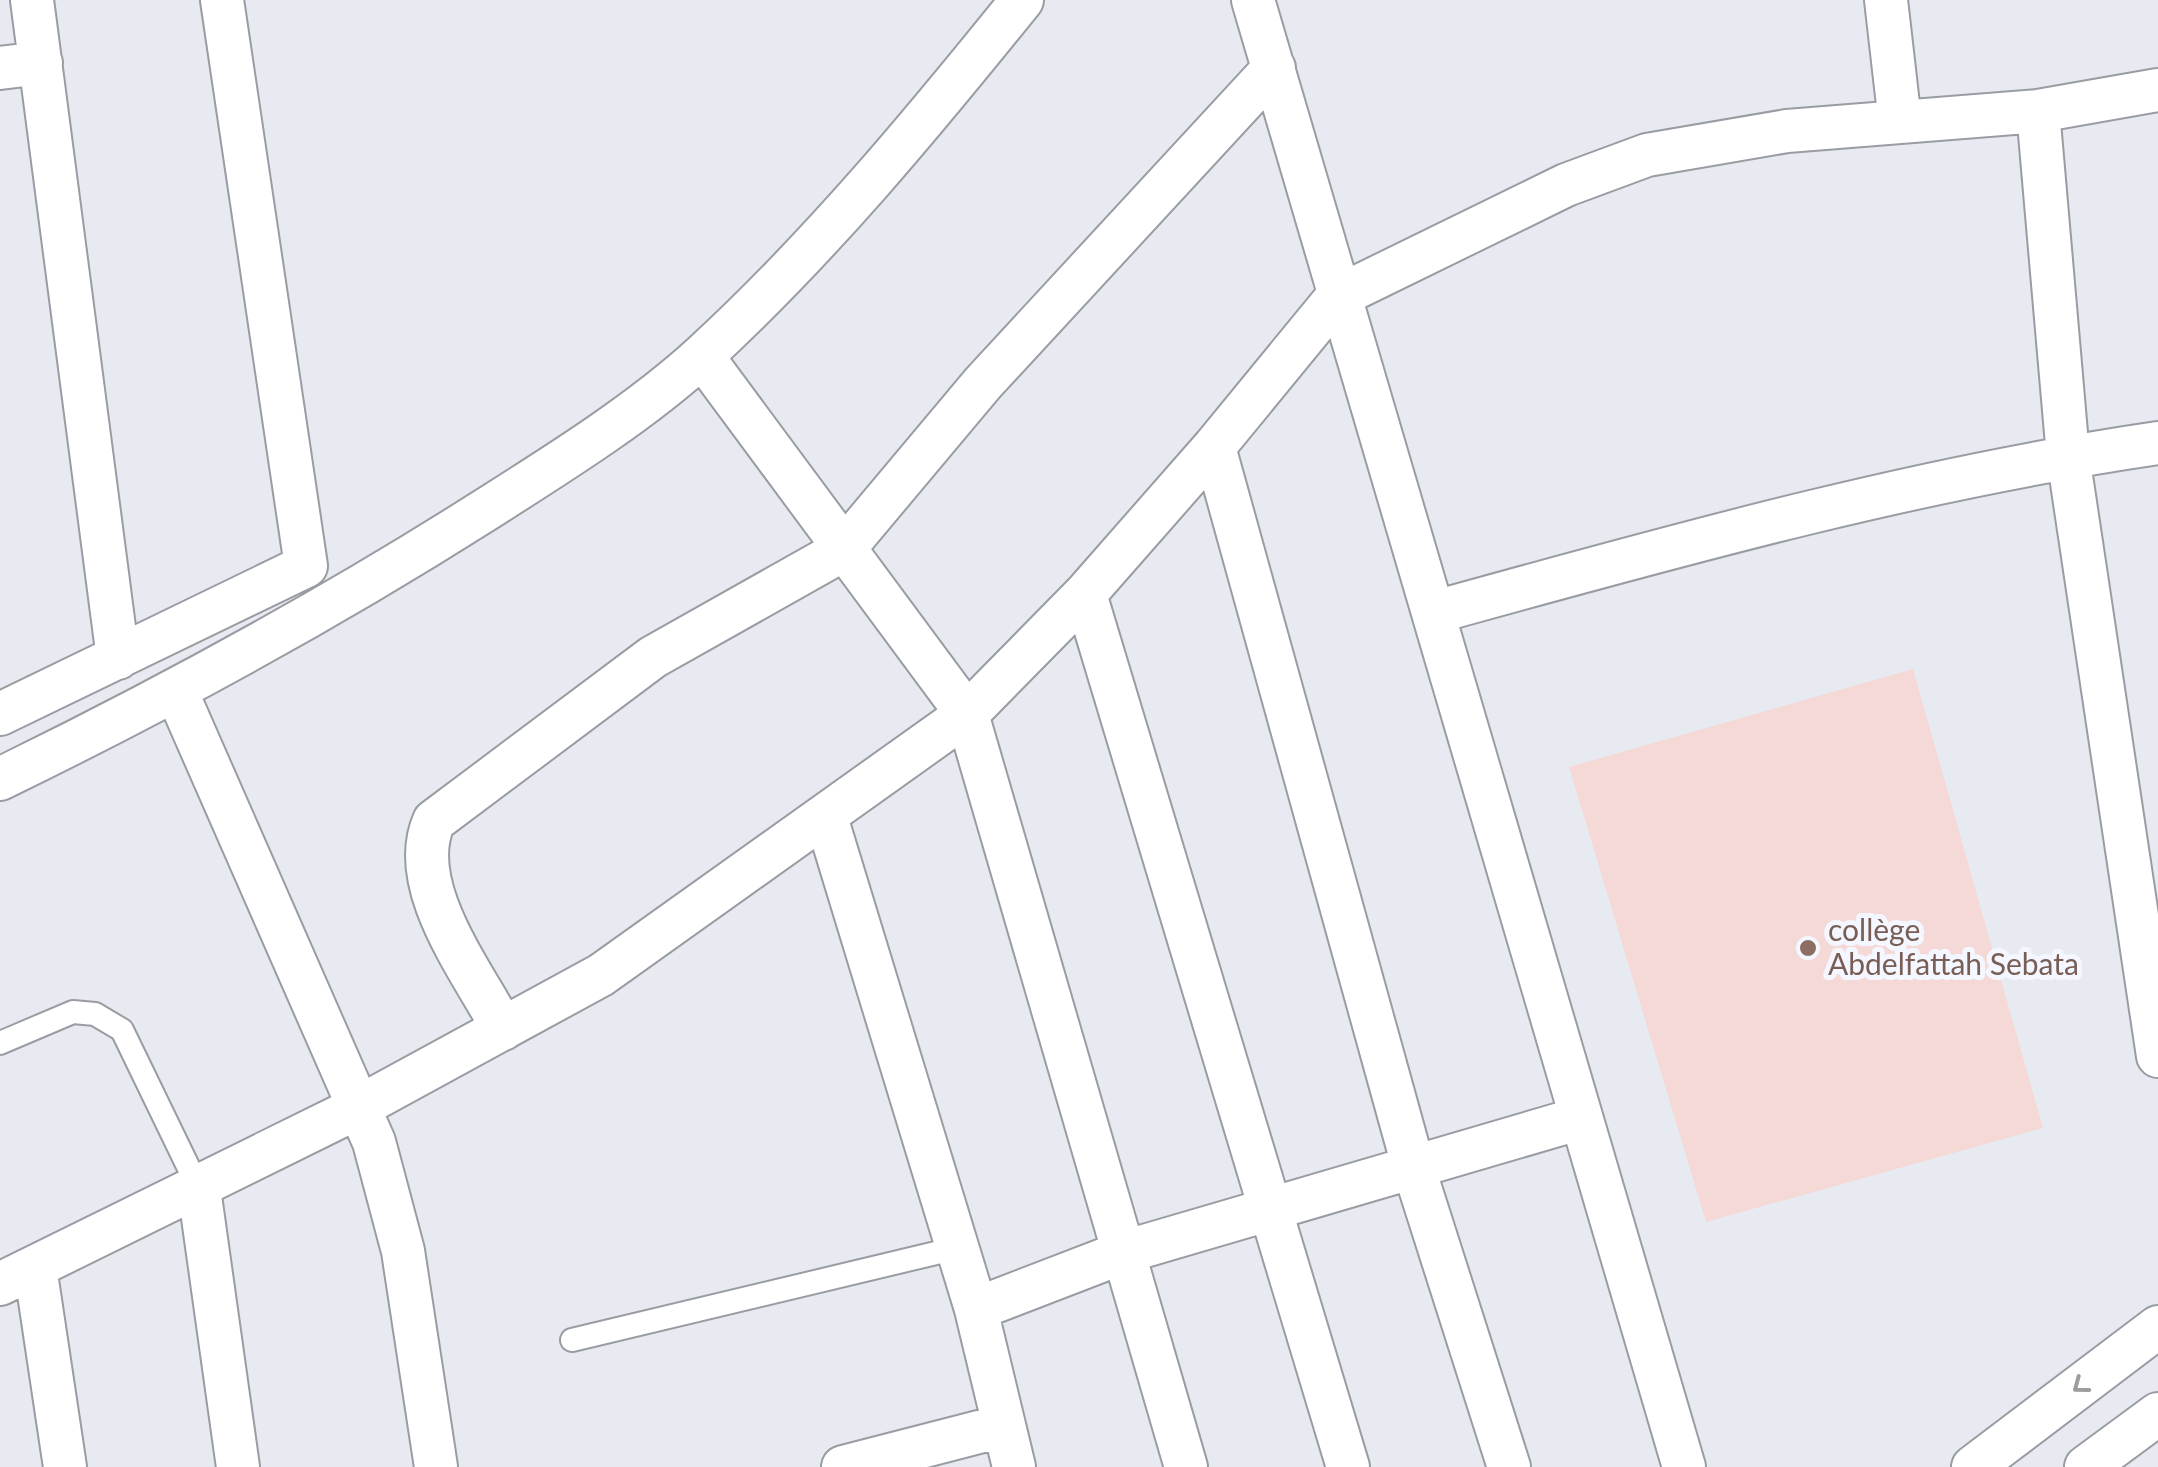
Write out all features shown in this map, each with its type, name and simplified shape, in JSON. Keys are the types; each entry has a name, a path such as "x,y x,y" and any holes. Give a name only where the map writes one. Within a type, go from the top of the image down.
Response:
{"street":[{"path":"32,0 20,66 118,658"},
{"path":"222,0 306,566"},
{"path":"0,780 176,692 353,594 558,464 702,356 892,160 1022,0"},
{"path":"1252,0 1684,1467"},
{"path":"1886,0 1900,122"},
{"path":"503,1029 433,898 425,867 434,822 653,658 843,550 983,383 1274,68"},
{"path":"65,1467 17,1275 199,1189 357,1108 601,975 967,714 1085,594 1214,447 1337,297 1566,185 1646,155 1787,130 2038,111 2158,90"},
{"path":"2038,111 2068,456 2158,1056"},
{"path":"702,356 967,714 1186,1467"},
{"path":"1435,612 1834,504 2068,456 2158,443"},
{"path":"1214,447 1414,1168 1509,1467"},
{"path":"306,566 353,594"},
{"path":"0,714 306,566"},
{"path":"1085,594 1348,1467"},
{"path":"176,692 390,1191 436,1467"},
{"path":"826,817 976,1309 1014,1467"},
{"path":"976,1309 1124,1252 1581,1118"},
{"path":"199,1189 238,1467"},
{"path":"1973,1467 2158,1328"},
{"path":"2086,1467 2158,1414"},
{"path":"842,1467 1002,1426"}],"lane":[{"path":"0,1043 73,1012 94,1014 122,1030 199,1189"},
{"path":"572,1340 957,1248"}],"shaded area":[{"name":"collège Abdelfattah Sebata","path":"1913,669 2043,1128 1706,1222 1569,767"}],"place":[{"name":"collège Abdelfattah Sebata","path":"1808,948"}]}
